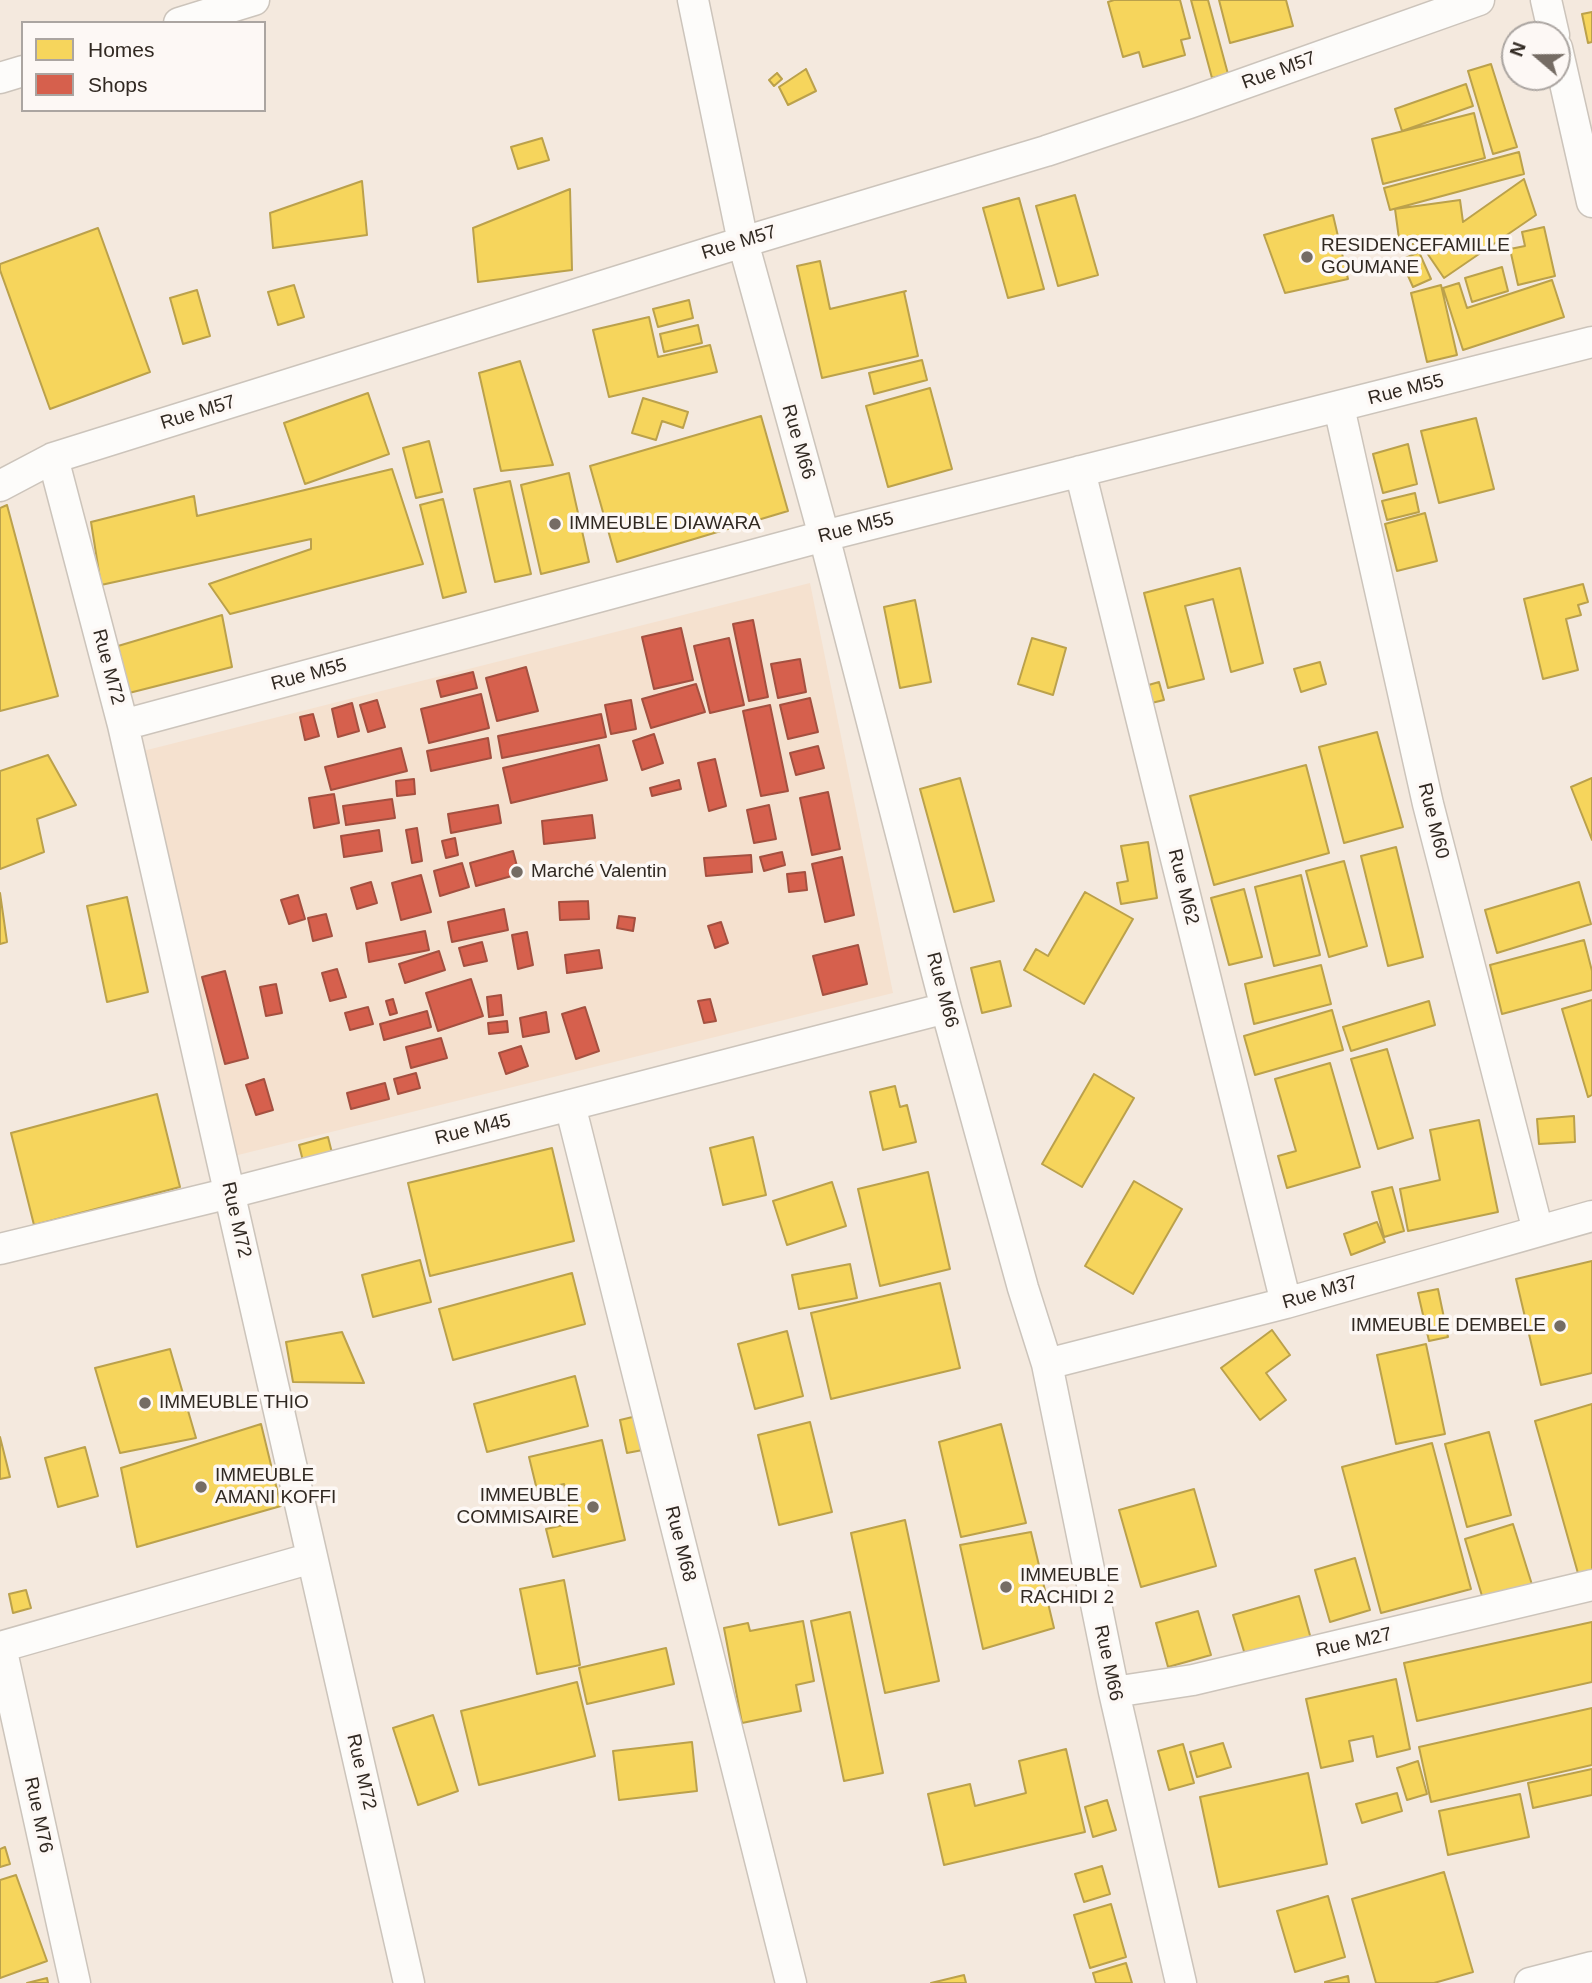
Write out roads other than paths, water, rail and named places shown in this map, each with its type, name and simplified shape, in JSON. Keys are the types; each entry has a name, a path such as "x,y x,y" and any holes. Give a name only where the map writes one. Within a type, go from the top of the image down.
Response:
{"street":[{"path":"186,21 254,0"},
{"name":"Rue M66","path":"693,0 743,242 824,536 946,1008 1023,1288 1047,1364 1114,1692 1181,1983"},
{"name":"Rue M57","path":"0,486 52,458 1079,140 1479,0"},
{"path":"1546,0 1551,21"},
{"path":"0,78 21,72"},
{"path":"1567,91 1592,202"},
{"name":"Rue M55","path":"123,725 824,536 1592,342"},
{"name":"Rue M60","path":"1339,407 1428,804 1538,1231"},
{"name":"Rue M72","path":"52,458 123,725 409,1983"},
{"name":"Rue M62","path":"1080,471 1286,1303"},
{"name":"Rue M45","path":"0,1249 230,1193 946,1008"},
{"name":"Rue M68","path":"570,1105 791,1983"},
{"name":"Rue M37","path":"1047,1364 1286,1303 1592,1216"},
{"path":"1,1647 312,1558"},
{"name":"Rue M27","path":"1114,1692 1193,1680 1592,1586"},
{"name":"Rue M76","path":"1,1647 75,1983"},
{"path":"1530,1983 1592,1967"}],"place":[{"name":"RESIDENCEFAMILLE GOUMANE","path":"1307,257"},
{"name":"IMMEUBLE DIAWARA","path":"555,524"},
{"name":"Marché Valentin","path":"517,872"},
{"name":"IMMEUBLE DEMBELE","path":"1560,1326"},
{"name":"IMMEUBLE THIO","path":"145,1403"},
{"name":"IMMEUBLE AMANI KOFFI","path":"201,1487"},
{"name":"IMMEUBLE COMMISAIRE","path":"593,1507"},
{"name":"IMMEUBLE RACHIDI 2","path":"1006,1587"}]}
